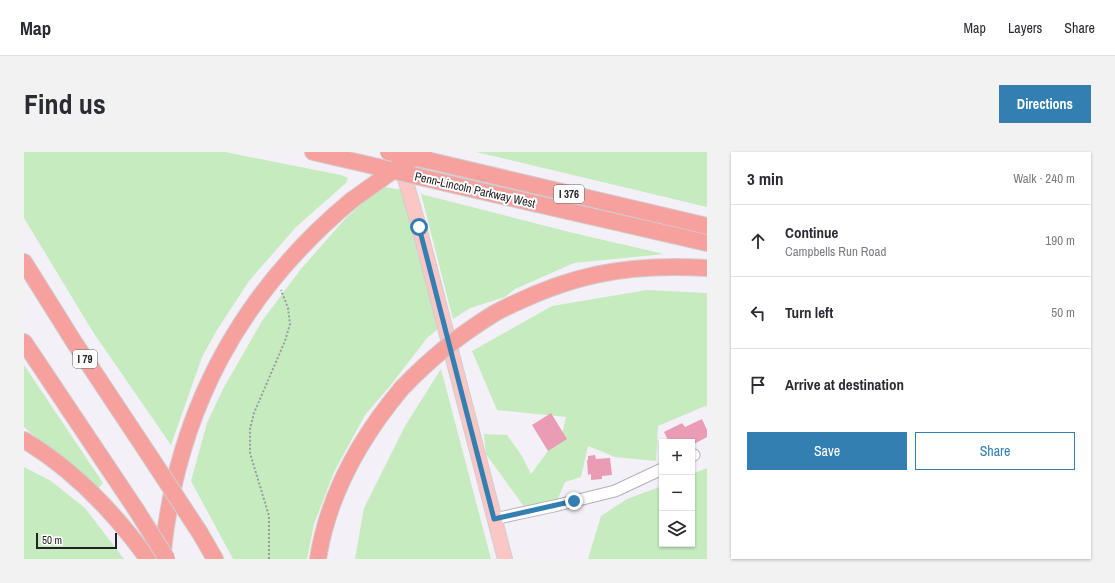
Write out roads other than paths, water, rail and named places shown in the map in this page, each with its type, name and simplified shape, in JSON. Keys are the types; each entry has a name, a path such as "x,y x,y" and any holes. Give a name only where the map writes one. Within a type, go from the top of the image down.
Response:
{"highway":[{"name":"Penn-Lincoln Parkway West","path":"313,152 707,243"},
{"name":"Penn-Lincoln Parkway West","path":"388,152 427,157 707,226"},
{"path":"162,559 172,486 178,462 193,418 214,370 256,300 275,276 317,231 352,200 394,170 427,157"},
{"name":"I 79","path":"24,262 74,342 200,533 215,559"},
{"path":"318,559 330,512 348,469 372,427 402,388 435,355 454,340 495,313 546,289 594,275 615,271 647,268 707,268"},
{"path":"24,342 137,511 166,559"},
{"path":"24,440 51,458 101,501 136,542 148,559"}],"main road":[{"path":"397,152 415,212 505,559"}],"lane":[{"path":"494,519 615,491 659,471"}]}
